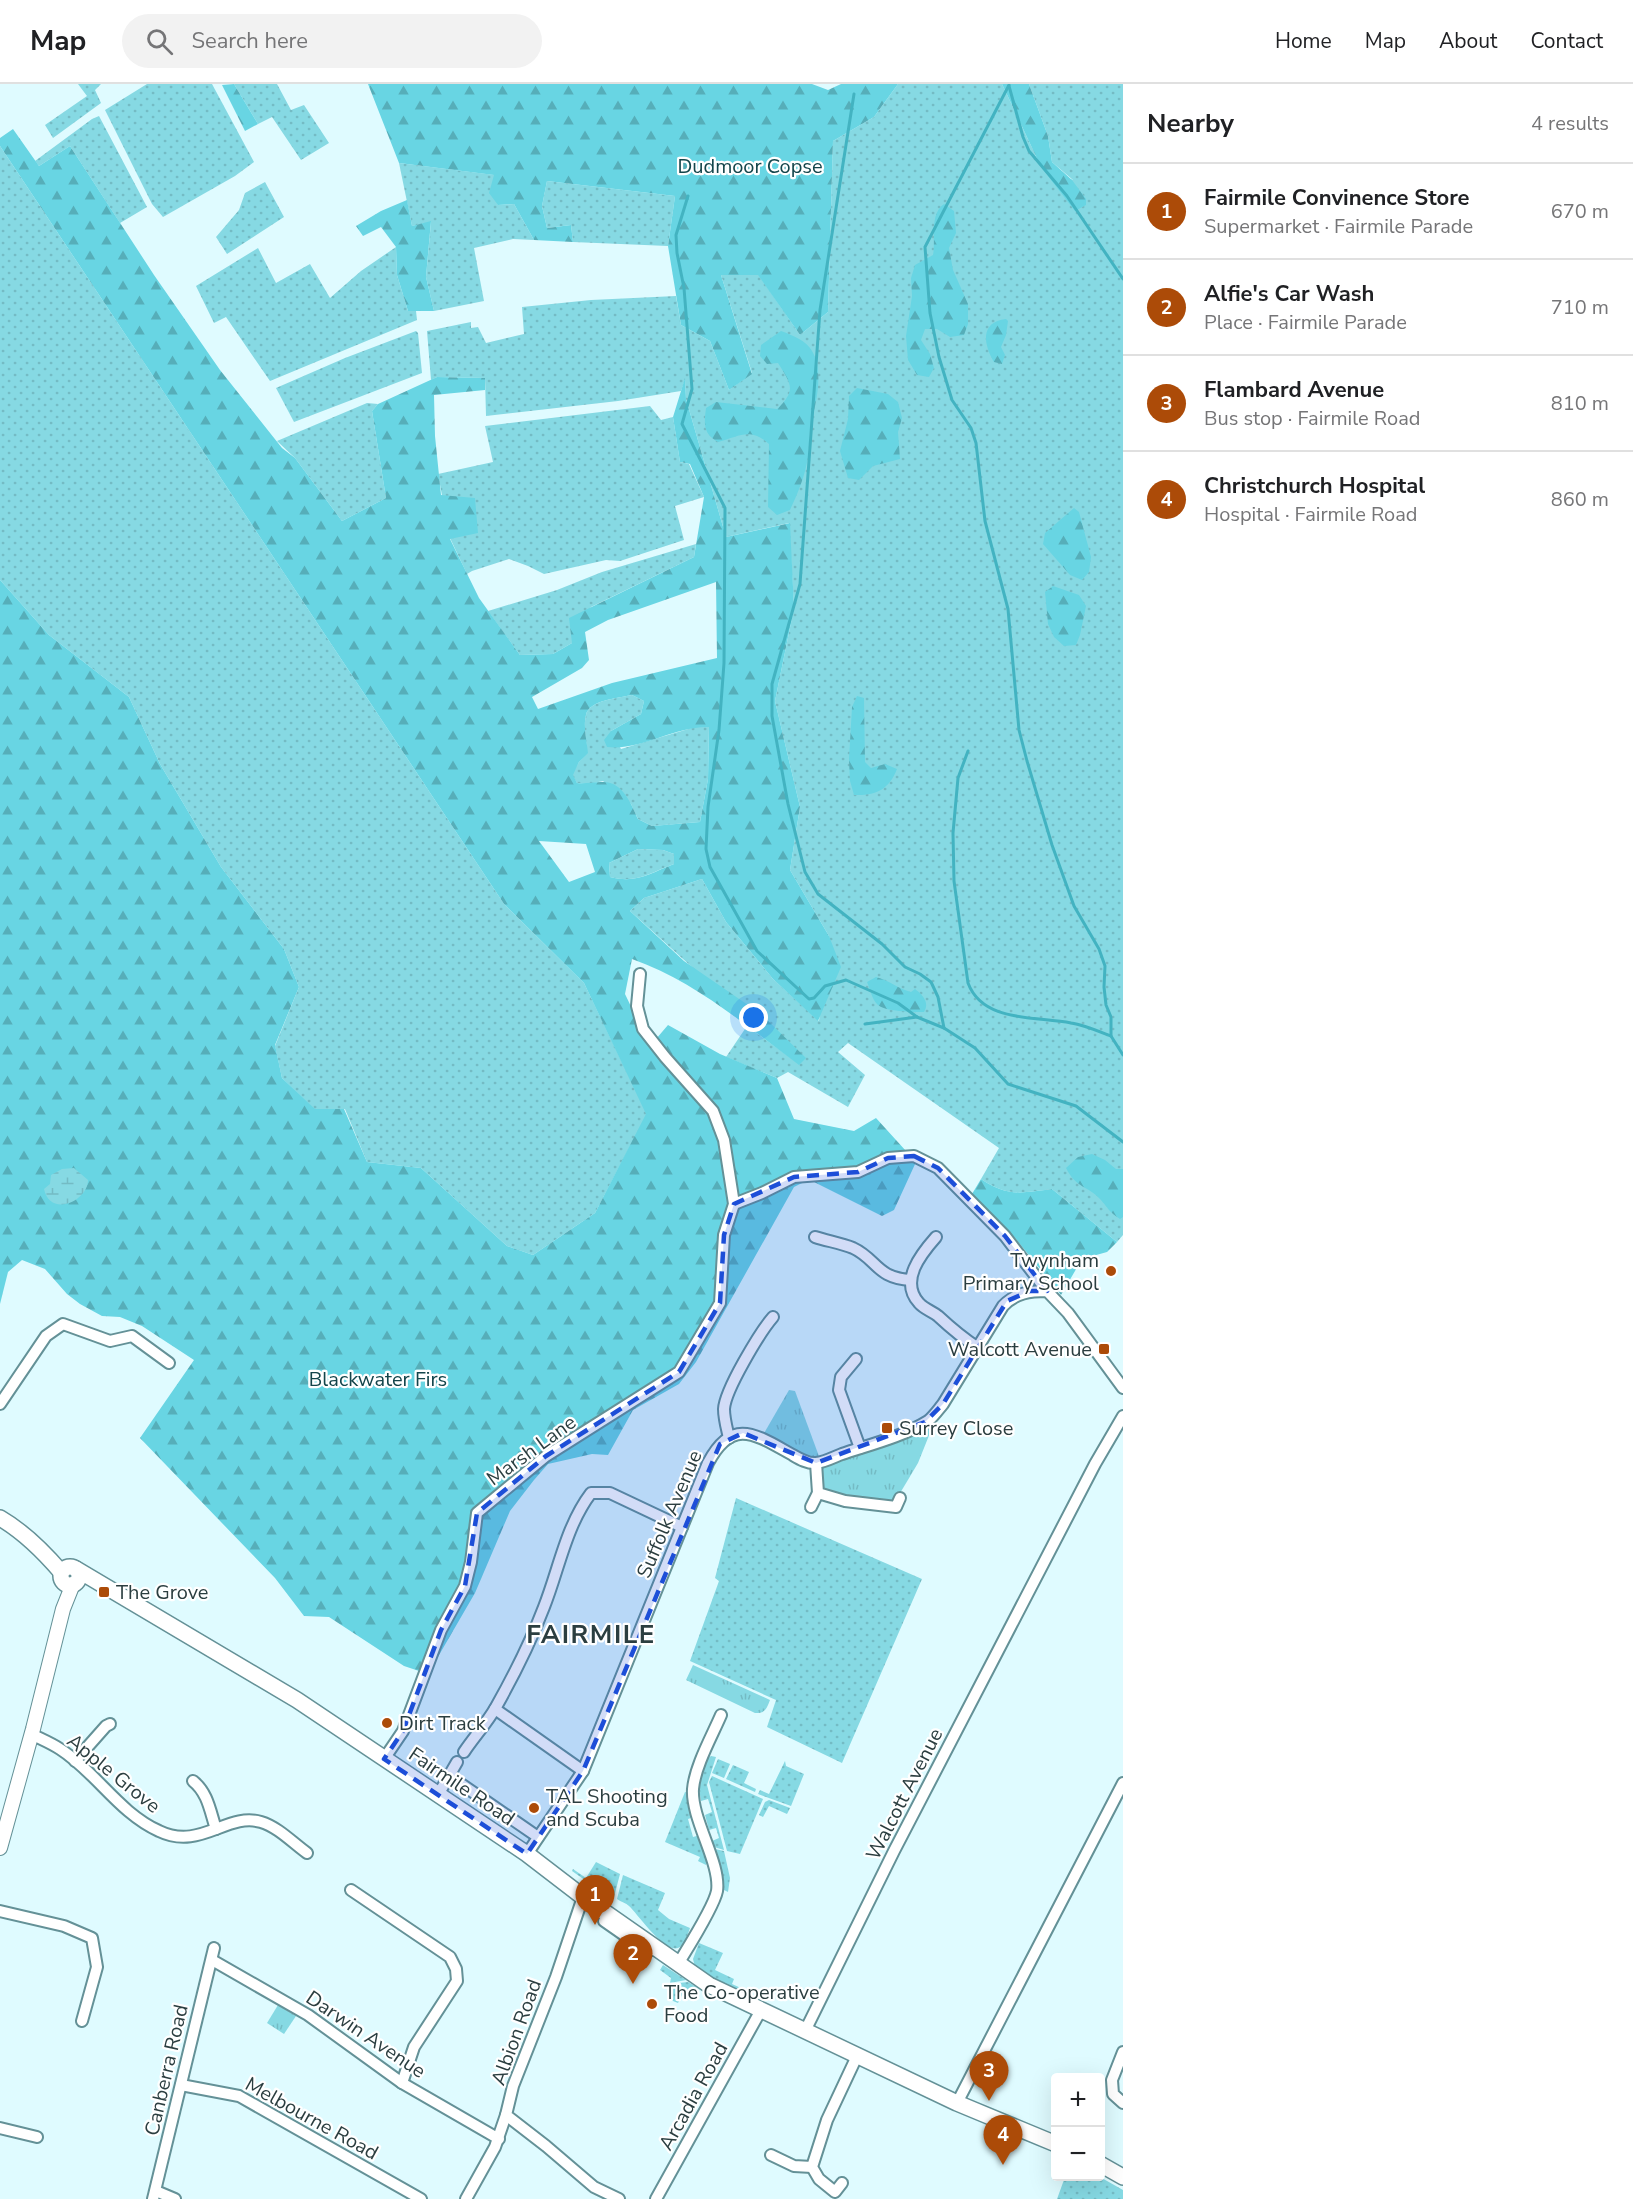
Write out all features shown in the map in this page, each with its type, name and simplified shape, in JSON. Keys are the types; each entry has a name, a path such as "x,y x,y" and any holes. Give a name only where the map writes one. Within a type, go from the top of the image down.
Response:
{"main road":[{"path":"0,1518 14,1527 70,1576"},
{"name":"Fairmile Road","path":"70,1576 105,1585 297,1700 527,1854 582,1900 709,1985 957,2103 1051,2142"},
{"path":"1105,2166 1123,2176"}],"street":[{"name":"Marsh Lane","path":"384,1759 403,1731 441,1630 465,1586 471,1562 477,1513 546,1456 679,1372 720,1303 724,1235 734,1204 724,1140 713,1111 643,1029 637,1006 640,974"},
{"path":"734,1204 762,1194 794,1177 858,1172 888,1158 914,1156 938,1168 1005,1236 1068,1313 1123,1388"},
{"path":"815,1237 853,1248 887,1275 898,1280 911,1280"},
{"path":"936,1237 924,1250 916,1264 911,1280 912,1292 917,1301 936,1314 954,1332 978,1348"},
{"path":"812,1507 818,1493 816,1463 860,1448 930,1419 943,1404 1007,1301 1030,1291 1047,1290"},
{"path":"729,1438 724,1407 728,1395 750,1350 773,1317"},
{"path":"0,1404 46,1336 63,1323 110,1341 132,1336 170,1363"},
{"path":"856,1359 841,1377 839,1390 860,1448"},
{"name":"Walcott Avenue","path":"805,2031 900,1840 1095,1464 1123,1416"},
{"name":"Suffolk Avenue","path":"527,1854 584,1771 682,1527 713,1454 720,1444 743,1433 754,1434 800,1459 816,1463"},
{"path":"464,1752 495,1709 544,1608 580,1508 591,1493 610,1493 682,1527"},
{"path":"818,1493 845,1501 896,1507 900,1498"},
{"path":"0,1848 70,1576"},
{"path":"495,1709 584,1771"},
{"path":"678,1964 717,1892 715,1873 697,1815 693,1789 706,1748 721,1715"},
{"path":"75,1761 110,1724"},
{"name":"Apple Grove","path":"31,1734 60,1749 140,1820 160,1832 185,1838 246,1822 263,1823 307,1853"},
{"path":"438,1795 457,1762"},
{"name":"Fairmile Road","path":"448,1775 538,1837"},
{"path":"193,1780 206,1796 216,1829"},
{"path":"957,2103 1123,1783"},
{"path":"355,1896 450,1957 456,1969 458,1981 414,2047 402,2083"},
{"name":"Albion Road","path":"582,1900 556,1977 513,2086 506,2115 594,2187 618,2199"},
{"path":"0,1911 64,1926 92,1938 96,1967 82,2021"},
{"name":"Canberra Road","path":"155,2195 214,1948"},
{"name":"Darwin Avenue","path":"212,1960 308,2015 402,2083 499,2139"},
{"name":"Arcadia Road","path":"656,2199 761,2010"},
{"path":"1123,2052 1112,2080 1113,2094 1123,2103"},
{"path":"843,2183 833,2196 812,2167 827,2120 858,2054"},
{"name":"Melbourne Road","path":"181,2085 239,2096 421,2199"},
{"path":"466,2199 499,2139 506,2115"},
{"path":"0,2128 37,2138"},
{"path":"771,2155 794,2166 812,2167"},
{"path":"155,2195 175,2199"}],"highlighted area":[{"path":"914,1156 938,1168 1005,1236 1047,1291 1030,1291 1007,1301 943,1404 925,1422 816,1463 743,1433 720,1444 583,1771 527,1854 384,1759 403,1731 441,1630 465,1586 477,1513 546,1456 679,1372 720,1303 724,1235 734,1204 794,1177 858,1172 888,1158"}],"green space":[{"path":"78,84 101,84 95,90 101,103 53,138 45,125 87,96"},
{"path":"147,84 212,84 254,162 235,176 163,217 152,204 105,110"},
{"path":"234,84 277,84 291,110 304,105 329,143 301,160 272,117 258,124"},
{"path":"234,84 258,124 245,131 222,85"},
{"name":"Dudmoor Copse","path":"368,84 812,84 828,90 841,84 898,84 874,117 833,141 828,312 800,335 758,275 721,275 752,374 729,390 710,341 681,325 668,246 675,196 547,181 542,206 547,228 571,225 573,242 534,240 514,204 498,205 489,193 494,175 399,163"},
{"path":"898,84 1002,84 1041,167 1073,180 1052,162 1048,136 1029,84 1123,84 1123,1235 1117,1242 1052,1189 1032,1192 1007,1191 981,1179 999,1148 848,1043 838,1052 865,1075 848,1107 788,1072 777,1078 726,1057 747,1026 799,1064 630,911 644,898 702,879 726,922 773,979 819,1021 829,936 790,870 800,807 775,701 794,608 789,523 726,537 686,399 685,380 681,391 618,401 486,416 485,378 437,377 431,380 427,331 471,322 471,328 478,327 486,343 524,334 522,307 591,300 676,296 681,325 710,341 729,390 752,373 721,275 758,274 800,335 828,312 833,141 874,117"},
{"path":"1002,84 1029,84 1048,136 1052,162 1072,180 1086,199 1086,205 1075,211 1041,167"},
{"path":"99,116 147,207 120,223 70,146 39,166 35,161"},
{"name":"Blackwater Firs","path":"13,129 39,166 70,146 154,275 220,370 282,448 295,458 342,521 386,498 372,411 378,404 437,377 485,378 485,390 434,395 435,436 441,495 475,498 478,533 450,539 479,598 520,655 553,654 572,643 569,618 694,557 704,497 690,464 680,462 673,417 685,378 686,399 726,537 790,523 794,608 775,701 800,807 790,870 829,936 841,967 818,1021 773,979 726,922 702,879 644,898 630,911 684,961 761,1014 806,1058 799,1065 699,992 655,968 632,959 625,994 650,1046 668,1025 720,1054 777,1078 794,1119 854,1131 876,1118 916,1162 894,1210 882,1216 812,1181 794,1187 696,1362 679,1384 633,1410 608,1455 592,1454 548,1464 510,1511 475,1593 428,1674 404,1666 329,1617 304,1616 275,1578 140,1438 194,1360 142,1326 120,1317 102,1316 80,1304 67,1294 45,1269 22,1260 8,1272 0,1304 0,580 49,635 129,697 160,764 221,867 284,949 299,987 275,1045 282,1078 315,1109 344,1109 367,1162 421,1168 507,1246 533,1255 595,1213 646,1114 584,983 504,904 0,146 0,138","holes":["716,582 717,658 612,683 538,709 532,697 582,668 589,660 585,632 608,620","632,695 644,701 641,714 611,731 604,740 607,747 632,745 683,730 709,727 708,779 700,822 652,826 638,819 625,794 615,785 608,782 577,783 573,775 579,762 588,753 585,724 588,710 598,703","539,841 586,844 595,872 569,882","638,849 663,850 674,854 674,864 636,878 610,877 609,863"]},
{"path":"0,146 504,904 584,983 647,1114 595,1213 533,1255 507,1246 421,1168 367,1162 345,1109 315,1110 282,1078 275,1046 299,987 284,949 221,867 160,764 129,697 49,635 0,580"},
{"path":"399,163 495,175 498,205 514,204 534,240 513,239 474,248 484,301 434,311 426,277 431,222 412,226"},
{"path":"547,181 675,196 668,246 573,242 571,225 547,228 542,206"},
{"path":"265,182 284,217 227,254 216,237 239,210 245,193"},
{"path":"407,200 412,226 431,221 426,277 434,311 408,311 397,275 396,247 381,227 363,236 356,226 381,211"},
{"path":"944,204 954,211 956,233 949,248 953,270 968,304 968,324 964,335 950,337 937,329 925,329 921,340 930,354 934,368 929,377 917,375 908,360 906,336 912,296 911,278 915,265 933,255 936,214"},
{"path":"396,247 397,275 408,311 416,311 417,320 270,381 226,317 214,323 196,286 258,248 276,283 310,264 330,298 361,271"},
{"path":"1006,319 1008,321 1006,335 1001,347 1005,355 1002,364 994,362 988,349 986,335 991,325"},
{"path":"416,331 422,373 294,422 276,388"},
{"path":"781,331 810,347 816,360 818,379 803,478 790,510 777,515 768,507 769,444 750,434 718,442 707,432 705,419 706,408 716,402 777,409 790,392 789,382 778,363 767,364 760,356 761,345"},
{"path":"857,388 888,394 898,402 902,418 898,432 900,459 873,466 859,480 848,478 840,451 848,419 849,396"},
{"path":"367,403 378,404 372,411 386,498 342,521 295,458 277,441"},
{"path":"650,406 661,420 673,417 680,462 689,464 704,497 675,506 684,540 620,561 606,560 544,574 509,559 467,574 450,538 438,474 493,462 485,426"},
{"path":"1074,508 1079,512 1091,557 1089,572 1082,580 1070,575 1043,544 1045,533"},
{"path":"696,544 694,557 591,607 572,643 553,654 520,655 488,611 557,590 602,572"},
{"path":"1053,586 1079,595 1086,606 1076,645 1064,646 1054,637 1048,624 1045,592"},
{"path":"632,695 644,701 641,714 611,731 621,749 695,727 709,727 708,779 700,822 652,826 638,819 631,804 603,781 589,784 577,783 572,775 587,753 585,724 588,710 598,703"},
{"path":"857,696 864,698 865,762 871,768 885,764 897,769 885,787 875,793 862,795 854,795 850,781 852,707"},
{"path":"638,849 663,850 674,854 674,864 636,878 610,877 609,863"},
{"path":"876,977 906,991 911,992 915,989 925,999 924,1012 899,1011 881,1007 874,999 867,982"},
{"path":"1092,1154 1105,1160 1116,1169 1123,1169 1123,1217 1120,1219 1096,1195 1078,1183 1066,1168 1078,1157"},
{"path":"74,1168 88,1180 86,1188 76,1200 61,1204 53,1203 44,1189 50,1184 51,1175 62,1169"},
{"path":"981,1179 1007,1191 1032,1192 1052,1189 1117,1242 1107,1252 1082,1259 1061,1295 1015,1238 972,1194"},
{"path":"789,1390 795,1391 820,1459 806,1457 763,1435"},
{"path":"934,1423 918,1463 893,1505 823,1491 820,1466"},
{"path":"736,1498 922,1579 842,1763 767,1727 776,1700 690,1661 719,1581 715,1578"},
{"path":"693,1665 770,1700 767,1708 761,1713 755,1713 686,1680"},
{"path":"711,1756 716,1757 707,1785 724,1850 714,1847 712,1841 719,1838 716,1828 709,1830 705,1815 712,1812 708,1799 701,1801 700,1796 702,1770"},
{"path":"718,1759 730,1764 724,1778 712,1773"},
{"path":"785,1761 786,1766 804,1774 791,1806 758,1794 760,1790 769,1794"},
{"path":"733,1765 749,1772 744,1783 756,1789 755,1792 726,1779"},
{"path":"712,1776 763,1799 740,1854 727,1851 709,1782"},
{"path":"685,1792 689,1793 694,1817 688,1819 693,1837 700,1835 708,1861 706,1865 698,1861 700,1857 665,1842"},
{"path":"769,1800 790,1808 787,1814 769,1806 763,1817 759,1815 765,1802"},
{"path":"715,1849 724,1851 730,1878 728,1892 722,1889"},
{"path":"596,1862 620,1874 614,1897 599,1890 572,1871 573,1869 586,1878"},
{"path":"623,1875 665,1893 658,1910 669,1919 690,1928 683,1945 672,1948 666,1945 651,1932 629,1906 617,1899"},
{"path":"699,1943 723,1953 715,1970 734,1979 732,1984 743,1989 741,1993 695,1967 693,1959"},
{"path":"663,1965 686,1980 670,1983 671,1978 660,1970"},
{"path":"688,1982 698,1988 691,1999 682,1995 678,2003 668,1999 670,1984"},
{"path":"278,2005 296,2016 284,2034 267,2023"},
{"path":"1105,2180 1123,2190 1123,2199 1057,2199 1064,2181"}],"waterway":[{"path":"1009,85 925,247 930,313 939,357 952,400 971,428 976,443 985,521 1008,609 1019,730 1027,761 1052,845 1074,906 1099,949 1105,966 1104,987 1106,1005 1111,1017 1111,1036 1123,1055"},
{"path":"1009,86 1029,151 1067,196 1123,279"},
{"path":"854,94 820,310 800,584 772,684 772,716 788,804 805,872 818,894 882,944 905,967 931,982 938,997 944,1028"},
{"path":"688,196 676,235 684,288 692,389 682,424 725,508 724,663 719,730 708,807 706,849 710,867 757,951 809,999 814,998 825,986 846,980 898,1003 917,1017 944,1028 975,1048 1008,1084 1076,1106 1123,1142"},
{"path":"968,751 958,778 953,833 954,881 968,983 975,996 998,1011 1027,1018 1076,1024 1111,1036"},
{"path":"865,1024 917,1017"}],"place":[{"name":"Twynham Primary School","path":"1111,1271"},
{"name":"Walcott Avenue","path":"1104,1349"},
{"name":"Surrey Close","path":"887,1428"},
{"name":"The Grove","path":"104,1592"},
{"name":"Dirt Track","path":"387,1723"},
{"name":"TAL Shooting and Scuba","path":"534,1808"},
{"name":"Fairmile Convinence Store","path":"595,1925"},
{"name":"Alfie's Car Wash","path":"633,1984"},
{"name":"The Co-operative Food","path":"652,2004"},
{"name":"Flambard Avenue","path":"989,2101"},
{"name":"Christchurch Hospital","path":"1003,2165"}],"district":[{"name":"FAIRMILE","path":"591,1634"}]}
